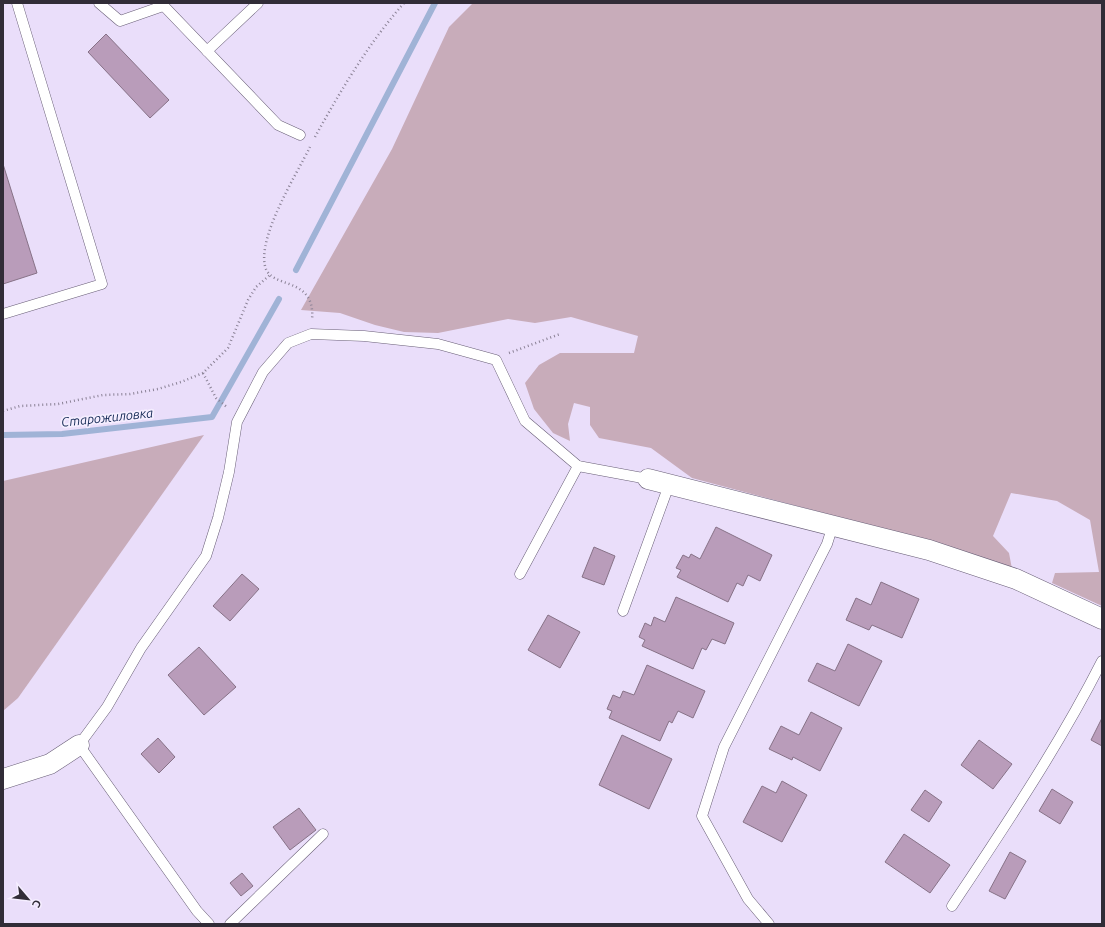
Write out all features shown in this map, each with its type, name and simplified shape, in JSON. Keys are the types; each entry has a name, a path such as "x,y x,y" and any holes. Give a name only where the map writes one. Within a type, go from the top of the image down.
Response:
{"street":[{"path":"648,479 929,550 1016,579 1102,619"},
{"path":"3,779 50,764 79,745"}],"lane":[{"path":"3,314 102,284 17,3"},
{"path":"99,3 120,21 162,4 278,125 300,135"},
{"path":"207,51 258,3"},
{"path":"208,924 197,911 79,745 107,707 141,648 206,556 226,488 237,422 263,372 288,343 311,334 364,336 438,344 496,360 525,421 578,466 648,479"},
{"path":"520,574 578,466"},
{"path":"623,611 670,485"},
{"path":"769,924 748,899 702,816 724,747 827,544 833,525"},
{"path":"952,906 996,840 1083,698 1102,661"},
{"path":"230,924 323,834"}],"path":[{"path":"313,309 307,294 292,284 270,275 265,268 264,257 267,233 313,140 342,88 366,52 404,3"},
{"path":"3,410 20,406 58,404 103,395 130,394 158,389 203,373 228,348 248,300 256,287 270,275"},
{"path":"496,360 513,350 560,334"},
{"path":"203,373 216,398 225,406"}],"shaded area":[{"path":"473,3 1102,3 1102,606 1052,583 1055,573 1099,572 1090,520 1057,501 1011,493 993,536 1009,553 1012,569 925,540 692,478 651,448 599,438 590,425 590,407 574,403 568,424 570,441 553,433 534,409 525,383 539,365 560,353 634,353 638,336 571,317 535,323 508,319 438,333 404,332 375,325 340,313 301,310 392,149 449,27"},
{"path":"204,435 18,698 3,711 3,481"}],"building":[{"path":"106,34 169,100 150,118 88,52"},
{"path":"3,164 37,273 3,284"},
{"path":"716,527 772,555 760,581 748,575 743,586 737,583 728,602 677,577 681,570 676,568 683,555 689,558 691,554 700,559"},
{"path":"594,547 615,556 604,585 582,577"},
{"path":"242,574 259,589 230,621 213,606"},
{"path":"881,582 919,599 902,638 872,625 869,630 846,620 856,598 871,605"},
{"path":"676,597 734,623 725,644 712,639 706,650 702,648 693,669 642,646 645,640 639,637 645,623 651,626 654,617 665,622"},
{"path":"548,615 580,632 560,668 528,650"},
{"path":"848,644 882,661 859,706 808,681 817,663 835,671"},
{"path":"199,647 236,687 204,715 168,675"},
{"path":"647,665 705,691 693,718 678,711 672,723 669,721 660,741 609,718 612,711 607,709 613,695 620,698 623,691 634,695"},
{"path":"811,712 842,728 820,771 793,757 792,760 769,749 781,726 799,735"},
{"path":"1102,718 1102,746 1091,740"},
{"path":"622,735 672,759 649,809 599,785"},
{"path":"158,738 175,757 159,773 141,754"},
{"path":"979,740 1012,764 993,789 961,765"},
{"path":"782,781 807,795 782,842 743,822 762,786 776,793"},
{"path":"1052,789 1073,802 1060,824 1039,811"},
{"path":"925,790 942,802 929,822 911,810"},
{"path":"299,808 316,830 290,850 273,827"},
{"path":"904,834 950,865 930,893 885,862"},
{"path":"1010,852 1026,861 1005,899 989,891"},
{"path":"242,873 253,886 241,896 230,883"}],"waterway":[{"path":"296,270 435,3"},
{"name":"Старожиловка","path":"3,435 62,434 212,417 279,299"}]}
